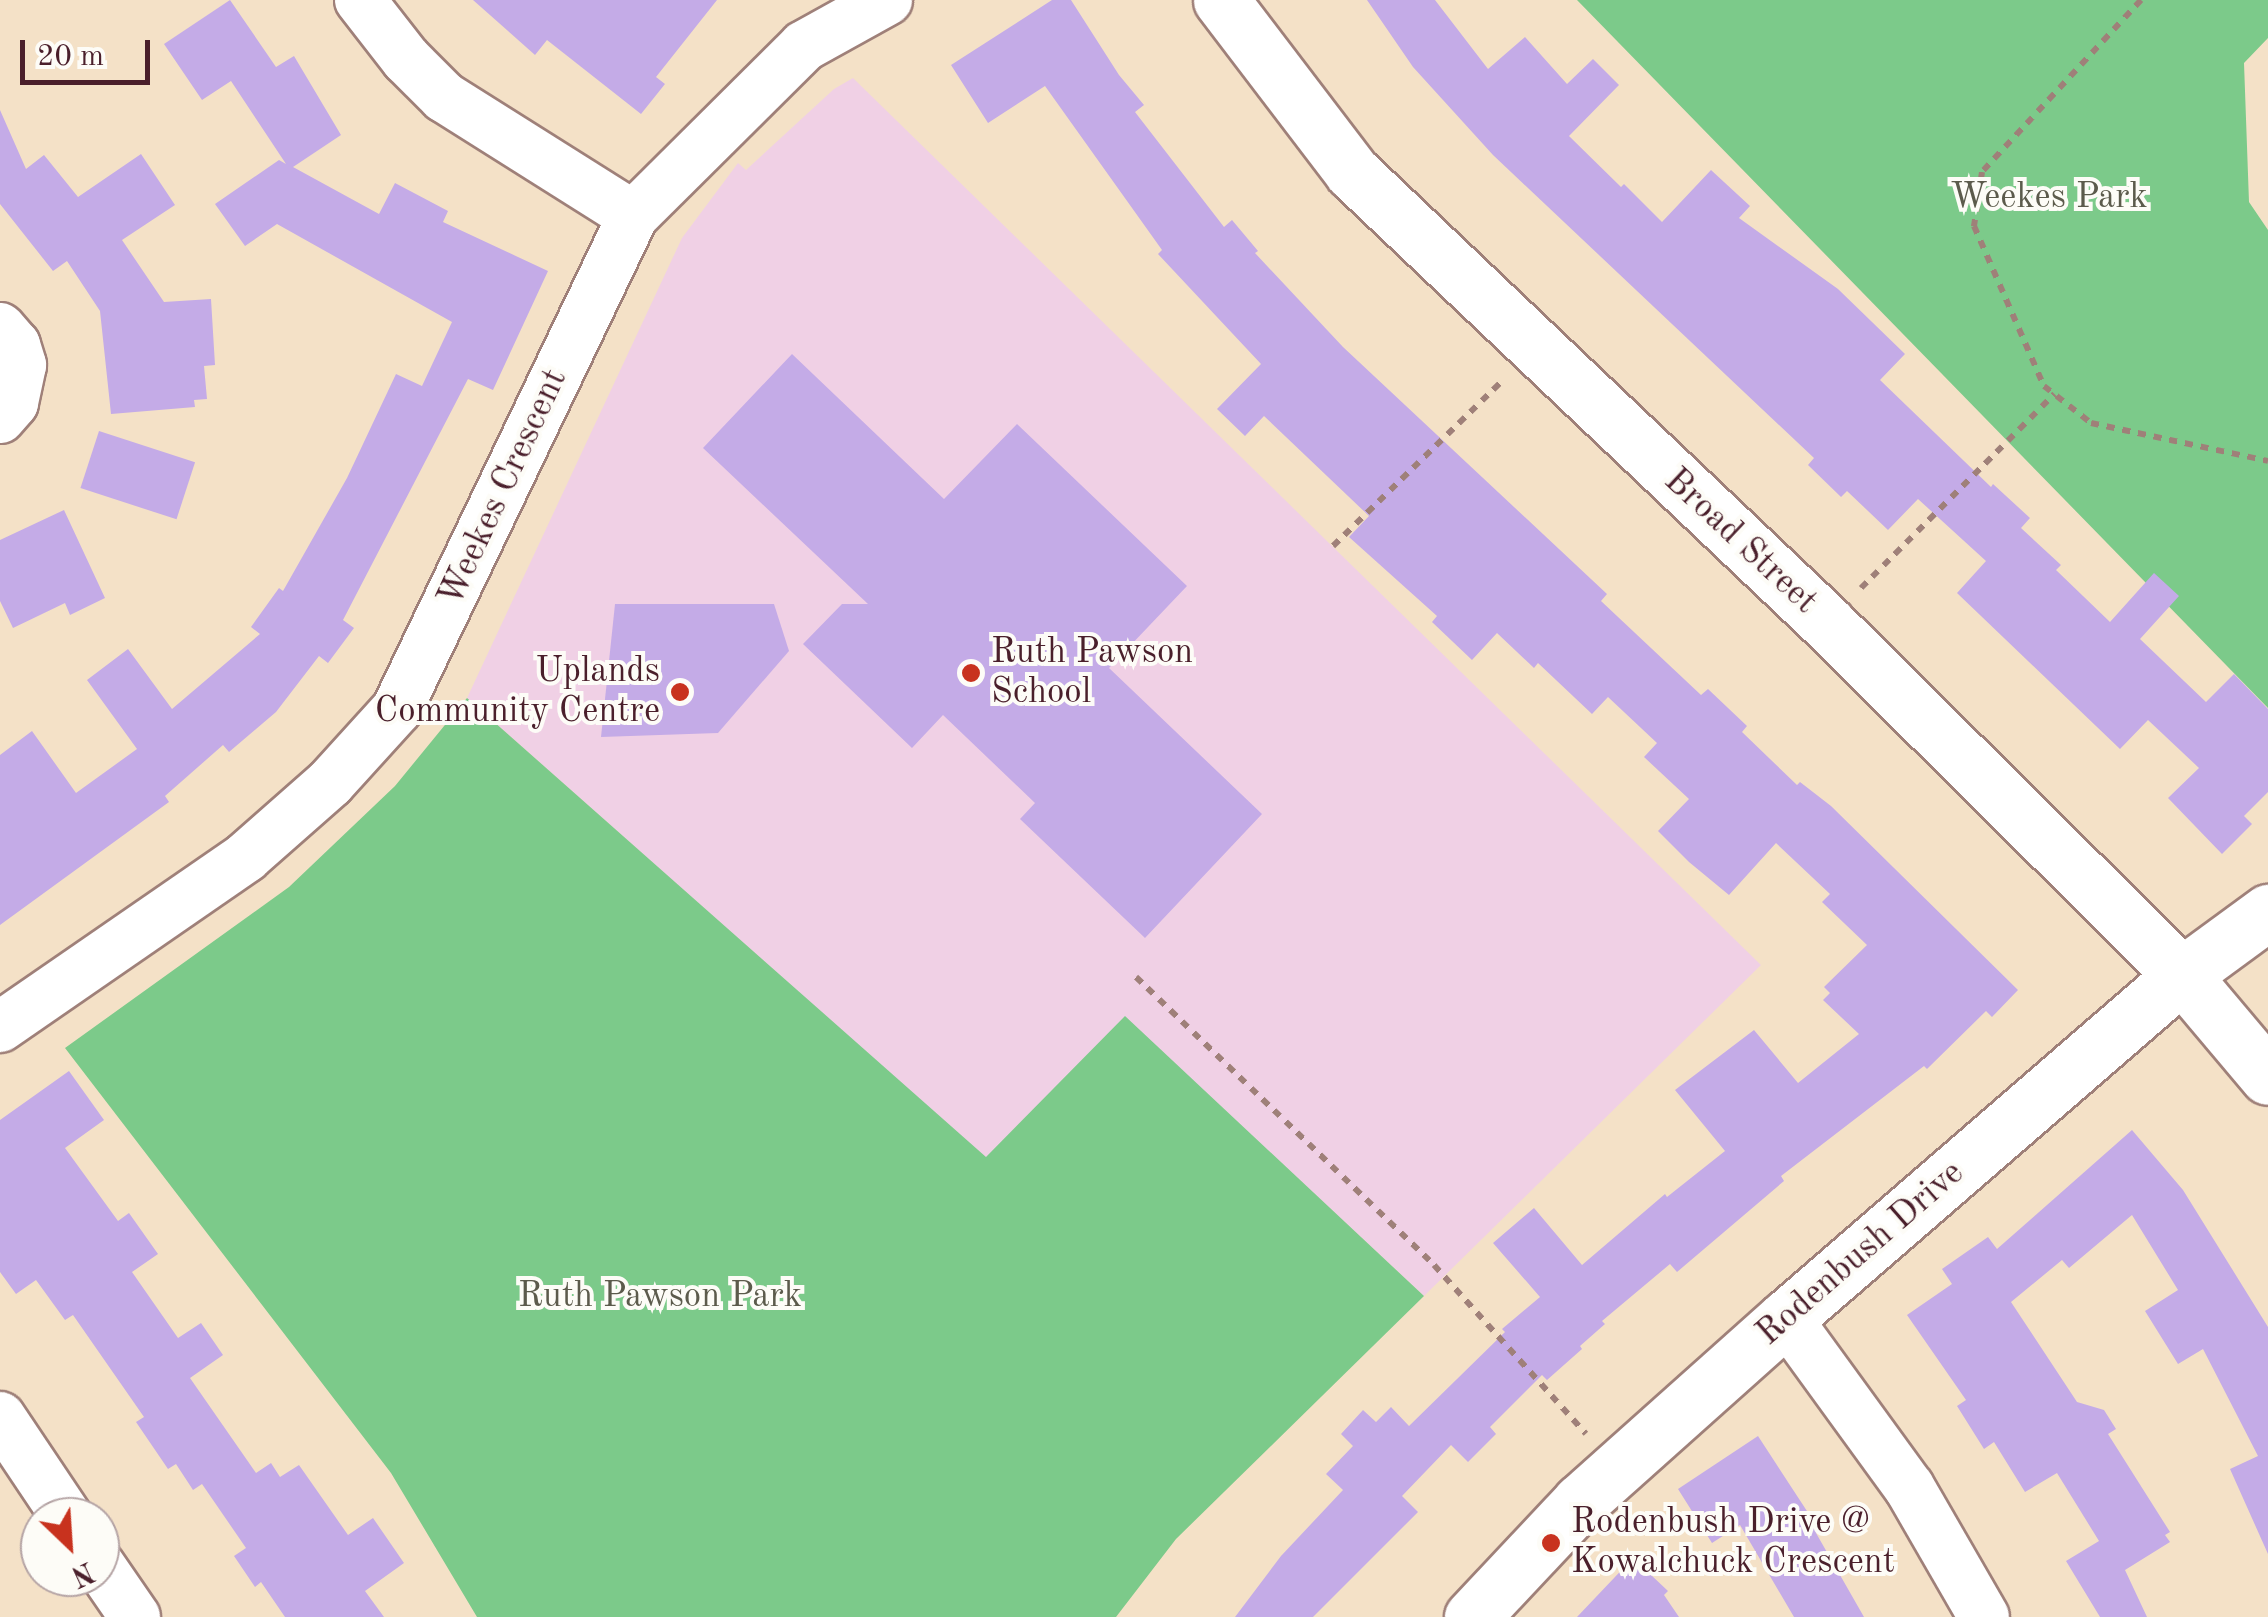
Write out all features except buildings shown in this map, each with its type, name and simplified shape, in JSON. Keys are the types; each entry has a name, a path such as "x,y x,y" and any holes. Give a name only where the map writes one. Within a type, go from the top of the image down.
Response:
{"street":[{"path":"360,0 406,58 444,97 633,216"},
{"name":"Weekes Crescent","path":"0,1028 246,857 330,783 397,709 633,216 804,46 887,0"},
{"name":"Broad Street","path":"1222,0 1352,172 1826,622 2182,975 2268,1077"},
{"path":"0,328 15,346 22,365 20,384 0,418"},
{"name":"Rodenbush Drive","path":"1472,1617 1617,1469 1786,1318 2182,975 2268,912"},
{"path":"1786,1318 1910,1488 1984,1617"},
{"path":"0,1417 54,1497"},
{"path":"120,1595 135,1617"}],"path":[{"path":"2140,0 1982,172 1974,226 2044,386 2054,394 2091,423 2268,460"},
{"path":"1333,546 1535,349"},
{"path":"1826,622 2054,394"},
{"path":"1136,978 1434,1265 1617,1469"}],"shaded area":[{"name":"Ruth Pawson School","path":"853,78 1761,965 1424,1296 1125,1017 986,1158 467,698 682,238 738,163 746,170 834,89"}],"green space":[{"name":"Weekes Park","path":"1577,0 2268,0 2268,38 2244,63 2249,202 2268,230 2268,708"},
{"name":"Ruth Pawson Park","path":"467,698 986,1157 1125,1016 1424,1296 1176,1539 1116,1617 477,1617 391,1473 65,1048 289,887 395,786"}],"place":[{"name":"Ruth Pawson School","path":"971,673"},
{"name":"Uplands Community Centre","path":"680,692"},
{"name":"Rodenbush Drive @ Kowalchuck Crescent","path":"1551,1543"}]}
